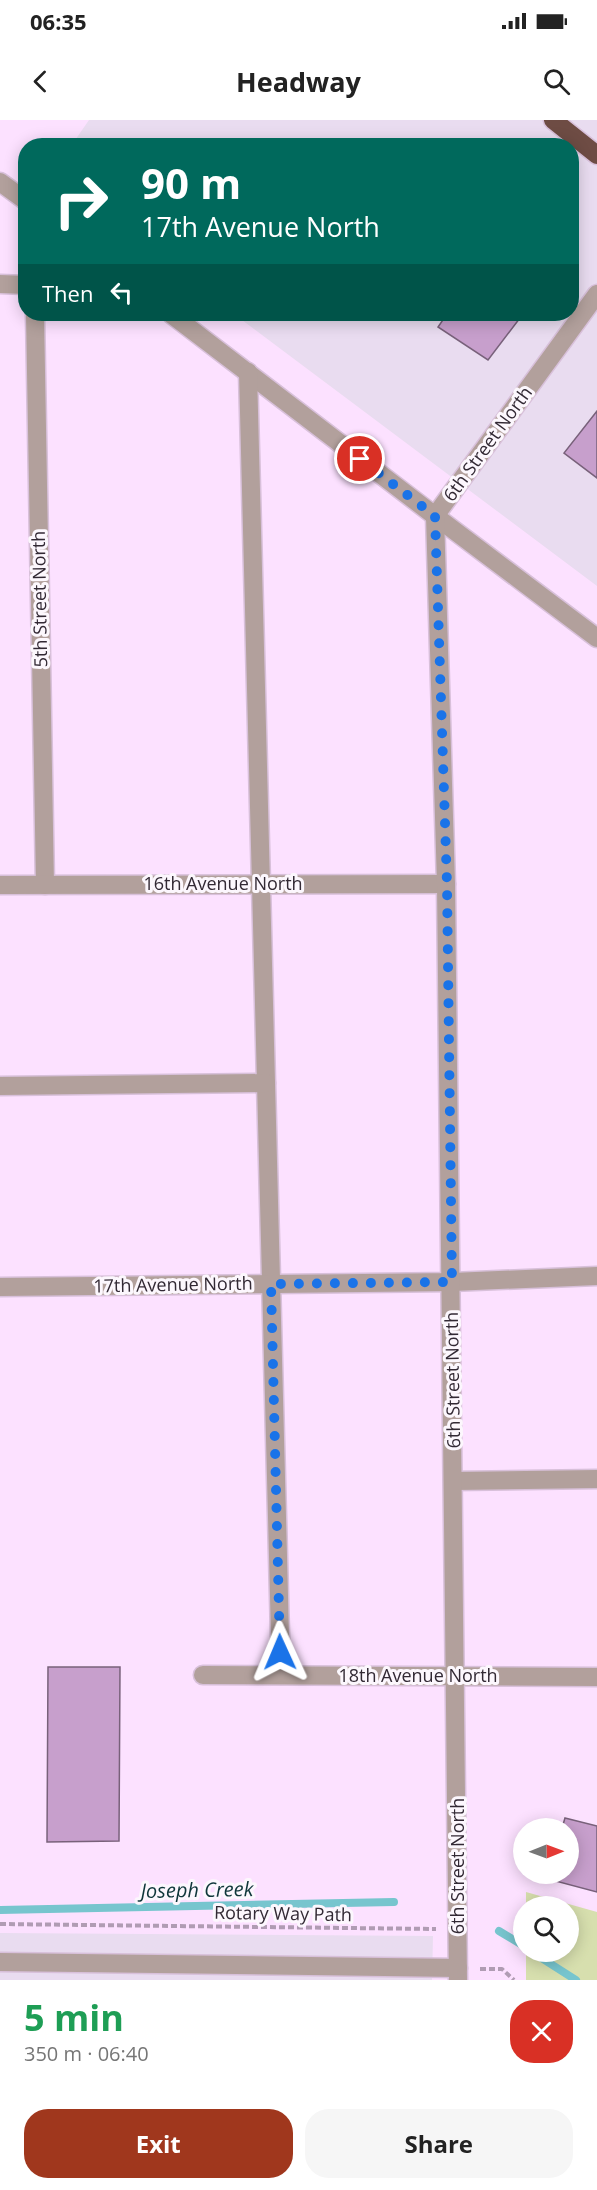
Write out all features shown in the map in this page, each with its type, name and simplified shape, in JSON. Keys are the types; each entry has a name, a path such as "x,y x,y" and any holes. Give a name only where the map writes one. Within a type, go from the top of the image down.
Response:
{"highway":[{"path":"553,120 576,138"},
{"path":"579,141 597,155"}],"street":[{"path":"0,182 18,195"},
{"path":"0,285 18,285"},
{"name":"6th Street North","path":"579,319 597,294"},
{"name":"5th Street North","path":"35,321 45,885"},
{"path":"180,321 597,638"},
{"name":"6th Street North","path":"458,1974 447,884 435,516 577,321"},
{"path":"248,372 281,1675"},
{"name":"16th Avenue North","path":"0,885 447,884"},
{"path":"0,1086 266,1083"},
{"name":"17th Avenue North","path":"0,1287 452,1282 597,1276"},
{"path":"454,1481 597,1479"},
{"name":"18th Avenue North","path":"203,1675 597,1677"},
{"path":"0,1962 458,1974"}],"path":[{"name":"Rotary Way Path","path":"0,1924 458,1929"},
{"path":"458,1974 502,1969 514,1980"}],"shaded area":[{"path":"89,120 597,120 597,586 243,321 579,321 579,138 77,138"},
{"path":"0,1933 433,1936 432,1980 0,1980"}],"green space":[{"path":"526,1892 540,1896 526,1896"},
{"path":"579,1907 597,1912 597,1980 526,1980 526,1962 579,1962"}],"building":[{"path":"442,321 518,321 488,360 438,327"},
{"path":"597,411 597,478 564,453"},
{"path":"48,1667 120,1667 119,1841 47,1842"},
{"path":"579,1822 597,1826 597,1892 567,1884 579,1884"}],"waterway":[{"name":"Joseph Creek","path":"0,1910 394,1902"},
{"name":"Joseph Creek","path":"499,1931 513,1939"},
{"name":"Joseph Creek","path":"548,1962 576,1980"}],"route":[{"path":"280,1652 271,1284 452,1282 447,884 435,516 360,459"}]}
